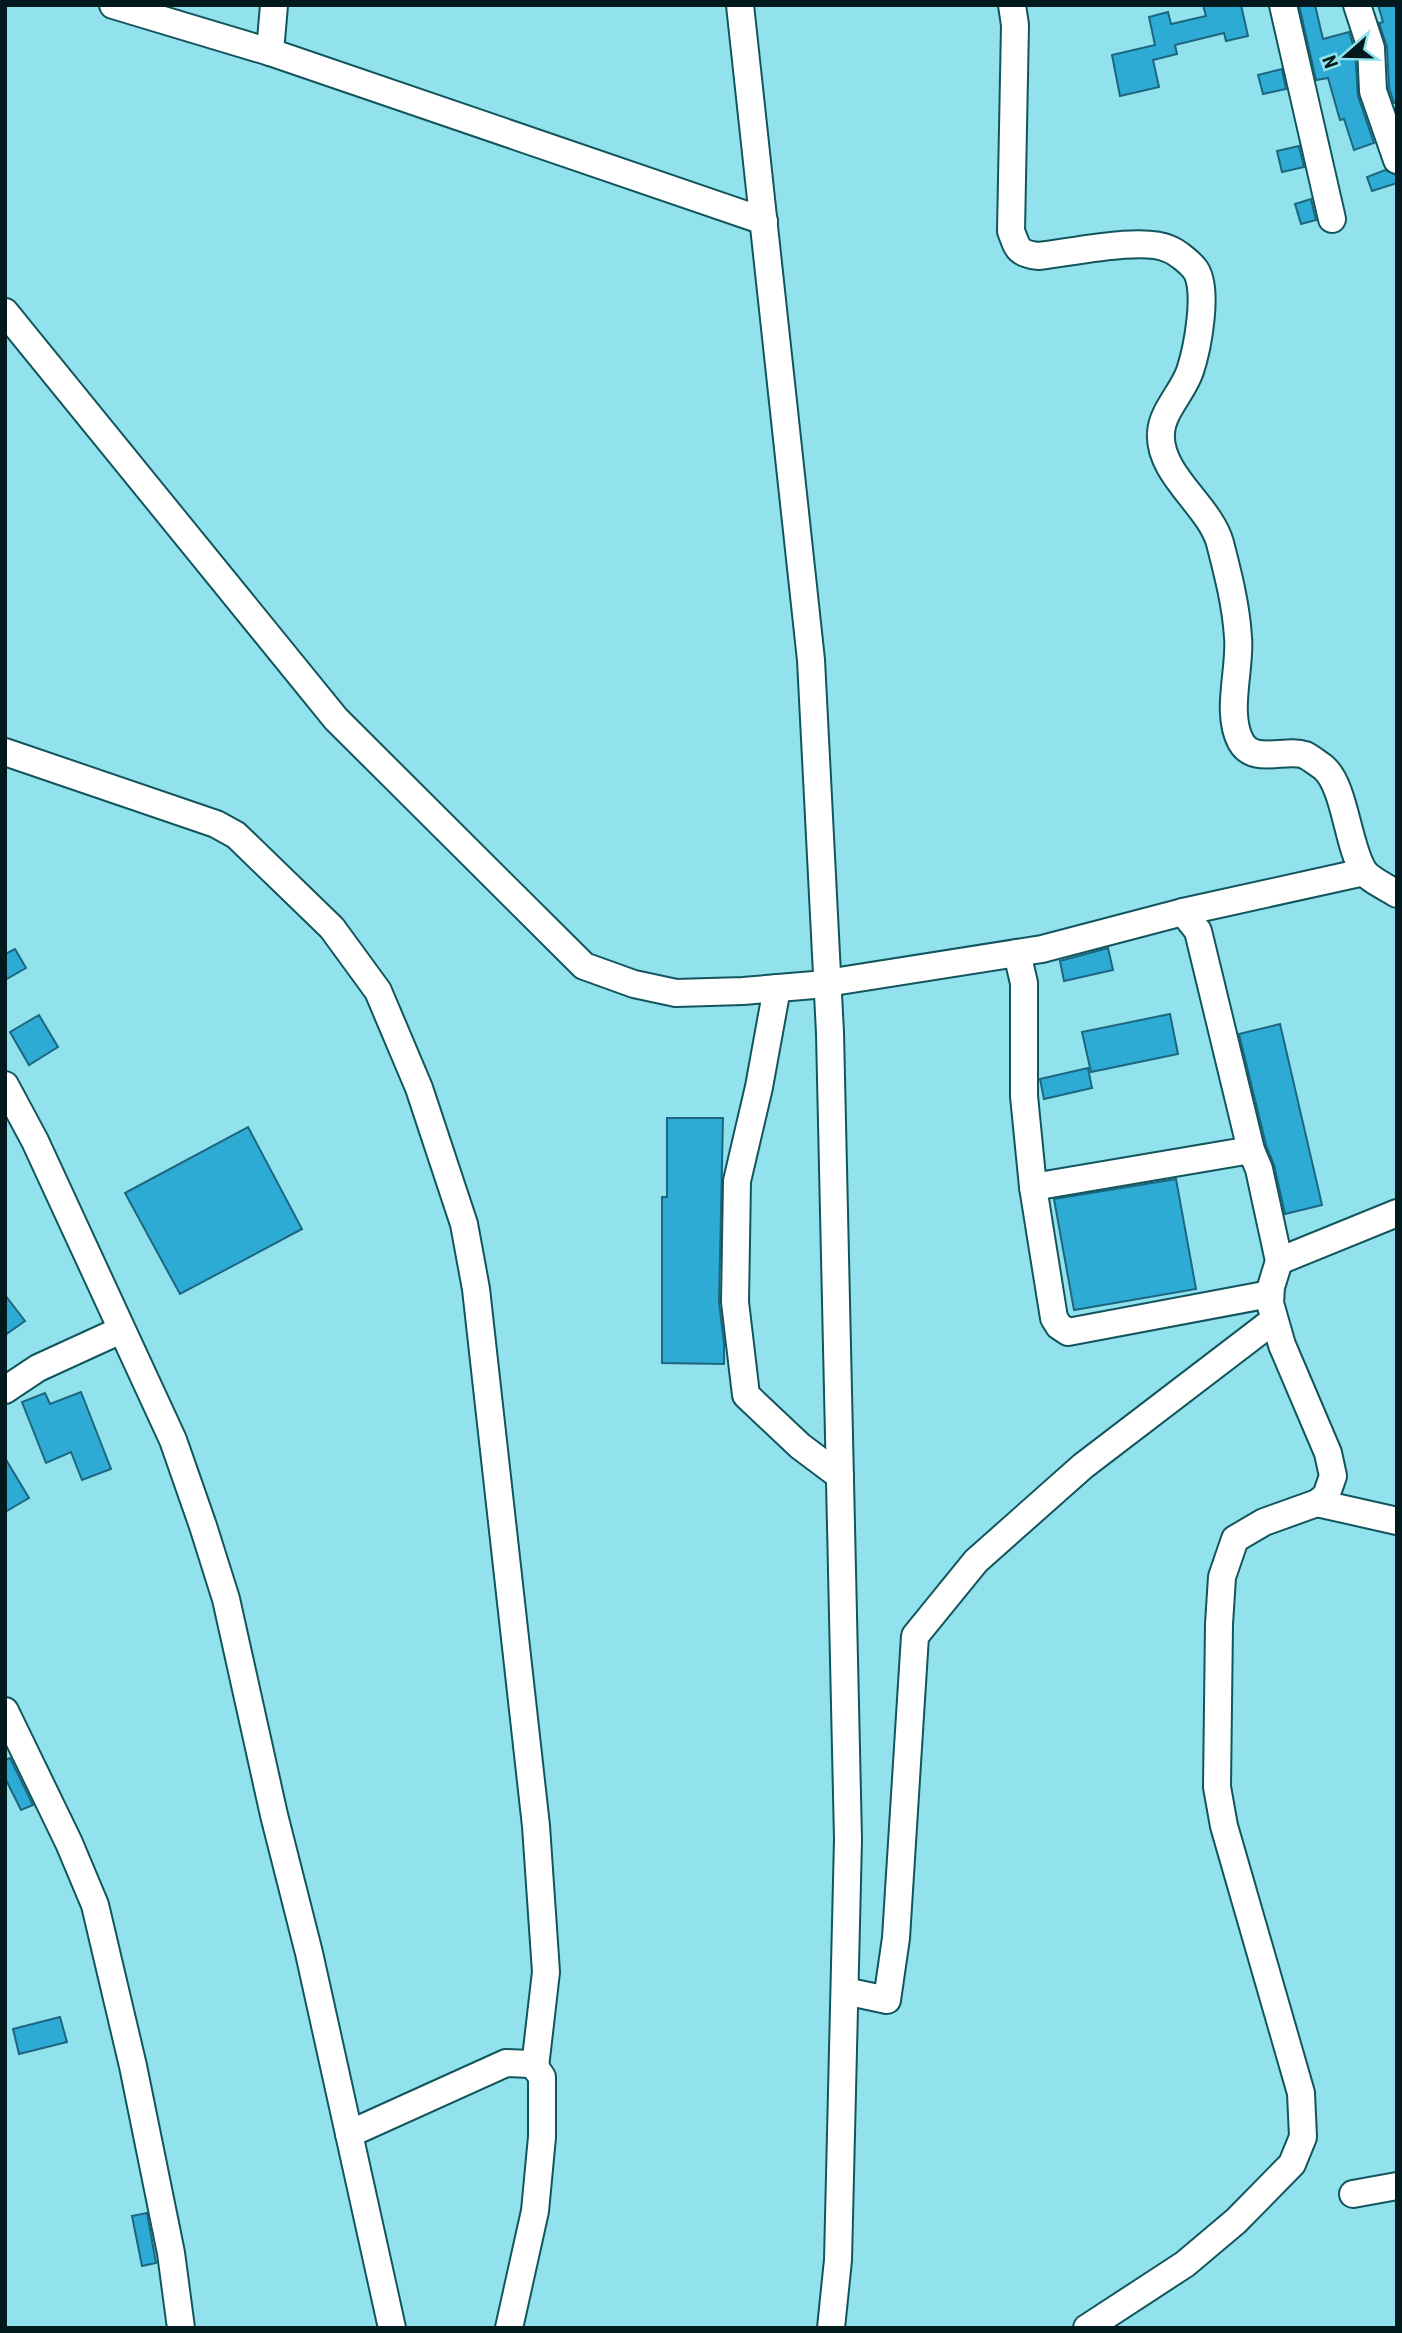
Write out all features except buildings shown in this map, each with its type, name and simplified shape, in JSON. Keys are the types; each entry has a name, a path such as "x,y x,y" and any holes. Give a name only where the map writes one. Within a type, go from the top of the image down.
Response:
{"street":[{"path":"113,5 270,52 764,221"},
{"path":"270,52 274,5"},
{"path":"740,5 811,660 830,1033 848,1839 838,2260 831,2328"},
{"path":"1012,5 1011,231 1018,249 1023,254 1038,256 1138,243 1169,248 1197,270 1202,293 1200,330 1190,372 1167,414 1160,433 1164,453 1176,477 1195,499 1219,539 1232,590 1238,639 1234,706 1236,731 1242,745 1260,755 1303,755 1326,770 1336,786 1364,872 1397,894"},
{"path":"1283,5 1332,219"},
{"path":"1357,5 1371,48 1373,91 1397,160"},
{"path":"5,312 336,719 584,966 634,984 676,993 826,983 1042,949 1183,912 1364,872"},
{"path":"5,751 216,824 236,835 332,928 377,991 419,1088 464,1224 476,1289 536,1826 546,1972 535,2067"},
{"path":"1087,2328 1185,2264 1236,2221 1292,2164 1303,2137 1301,2093 1228,1838 1217,1787 1219,1624 1222,1577 1235,1539 1264,1522 1317,1503 1326,1496 1333,1476 1328,1453 1286,1356 1274,1320 1270,1294 1279,1261 1259,1169 1251,1150 1198,931 1183,912"},
{"path":"1017,953 1024,984 1024,1096 1033,1187 1054,1318 1059,1326 1068,1332 1270,1294"},
{"path":"777,988 737,1181 735,1302 746,1395 800,1446 840,1476"},
{"path":"5,1086 35,1141 173,1440 226,1599 392,2328"},
{"path":"1033,1187 1251,1150"},
{"path":"1279,1261 1397,1213"},
{"path":"845,1991 887,2000 896,1938 915,1636 976,1561 1064,1483 1274,1320"},
{"path":"5,1390 38,1368 121,1331"},
{"path":"1317,1503 1397,1521"},
{"path":"5,1711 69,1843 95,1905 136,2079 171,2253 181,2328"},
{"path":"349,2134 506,2063 520,2062 535,2067 542,2077 542,2137 535,2211 509,2328"},
{"path":"1353,2194 1397,2186"}]}
